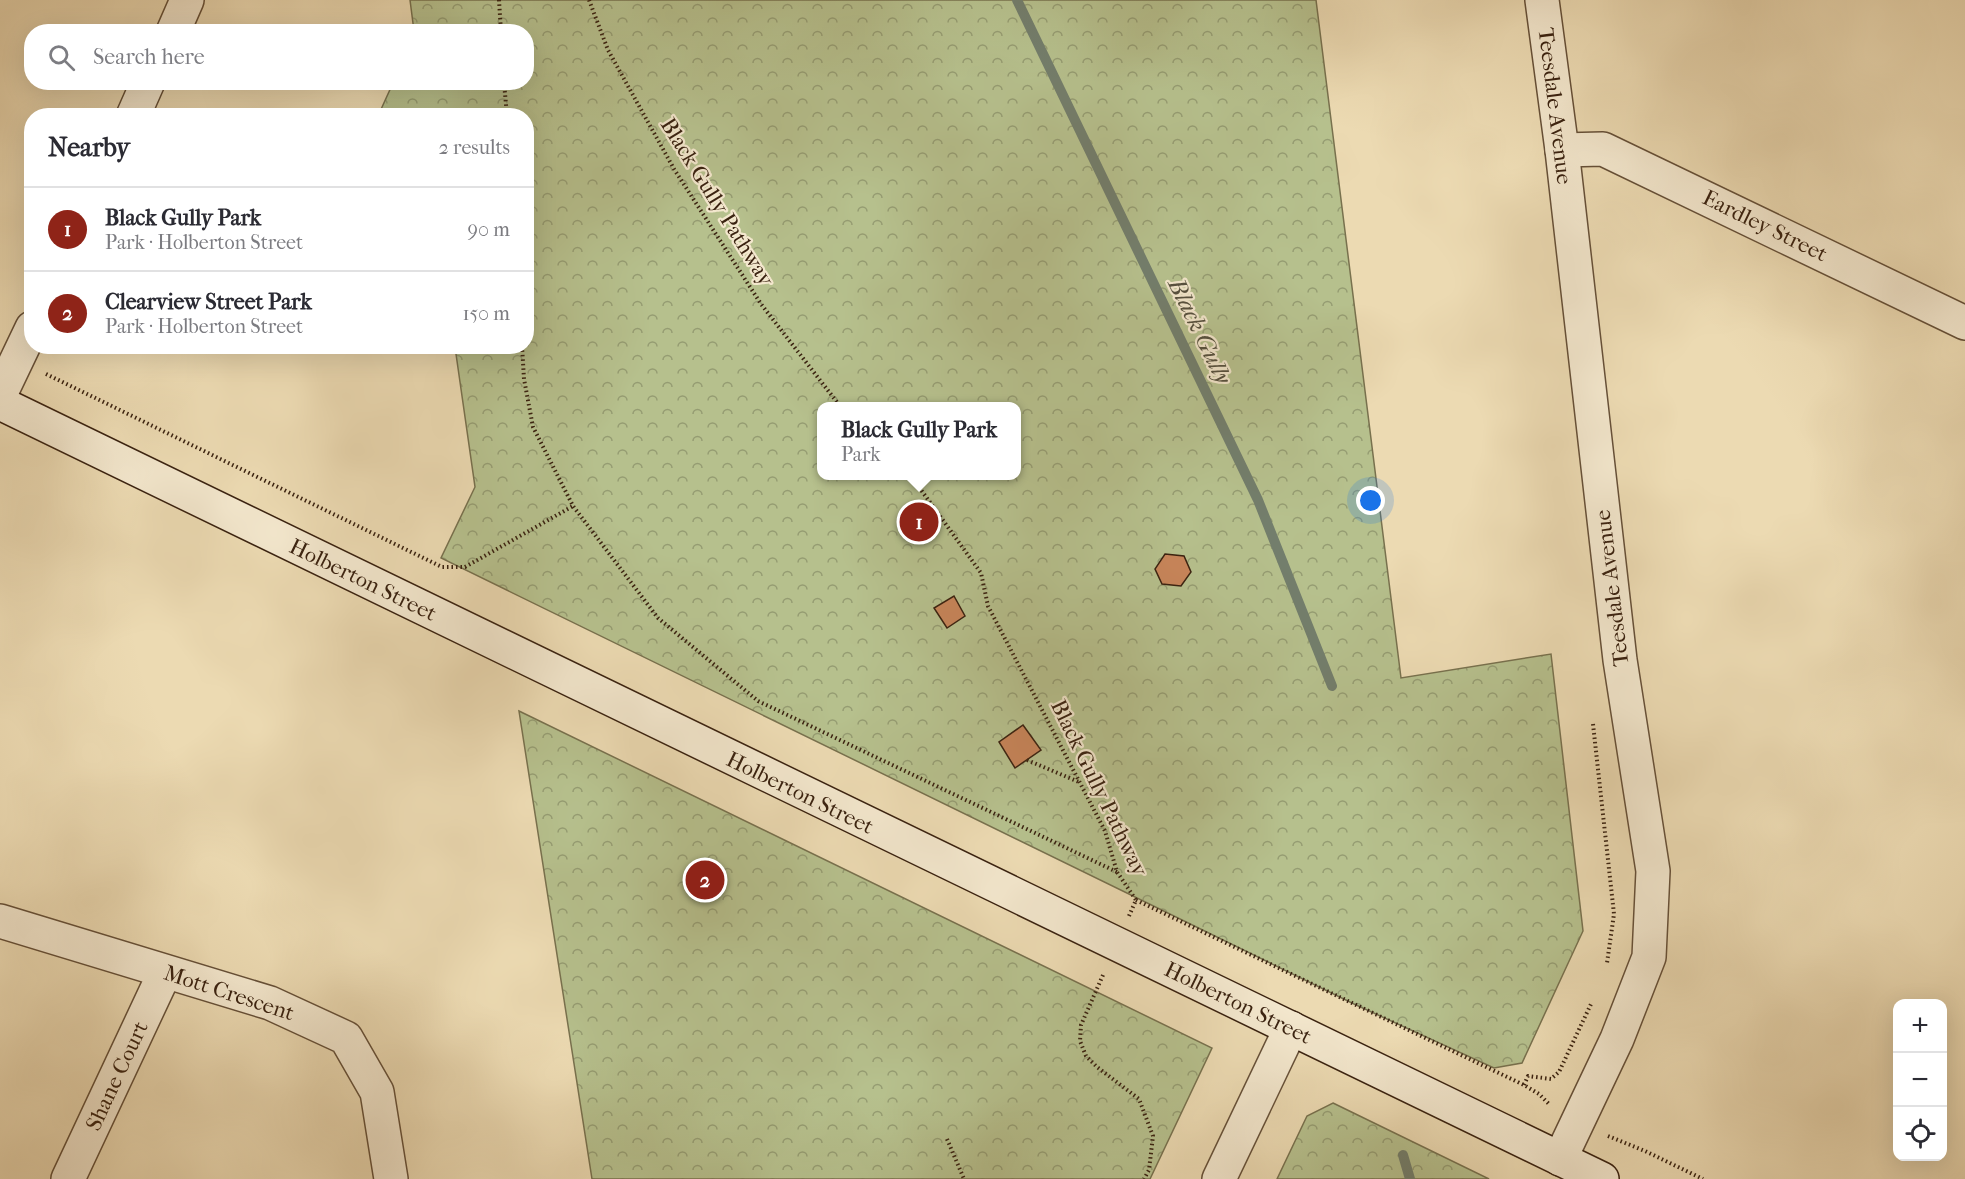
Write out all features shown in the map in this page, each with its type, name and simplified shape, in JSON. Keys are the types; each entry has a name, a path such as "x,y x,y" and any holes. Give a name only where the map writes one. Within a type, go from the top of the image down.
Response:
{"street":[{"path":"176,24 188,0"},
{"name":"Teesdale Avenue","path":"1542,0 1562,150 1620,660 1653,871 1648,957 1617,1039 1560,1159"},
{"path":"137,108 144,90"},
{"name":"Eardley Street","path":"1562,150 1603,149 1965,323"},
{"path":"0,395 24,344"},
{"name":"Holberton Street","path":"0,402 1033,906 1602,1179"},
{"name":"Mott Crescent","path":"0,921 270,1003 346,1038 377,1092 391,1179"},
{"name":"Shane Court","path":"68,1179 165,972"},
{"path":"1219,1179 1291,1028"}],"path":[{"path":"499,0 500,24"},
{"name":"Black Gully Pathway","path":"589,0 608,50 674,169 761,304 837,402"},
{"path":"505,90 506,108"},
{"path":"522,354 524,379 533,427 573,507 658,618 758,700 1117,873"},
{"path":"16,361 442,567 465,567 573,507"},
{"name":"Black Gully Pathway","path":"914,480 981,573 988,606 1105,831 1117,873 1136,900 1081,1024 1080,1041 1086,1056 1097,1067 1139,1099 1153,1136 1149,1170 1144,1179"},
{"path":"1592,716 1614,914 1605,969"},
{"path":"1027,760 1080,782"},
{"path":"1136,900 1524,1084 1539,1094 1548,1104 1578,1123 1645,1151 1703,1179"},
{"path":"1524,1084 1528,1076 1551,1079 1559,1072 1593,999"},
{"path":"947,1139 964,1179"}],"green space":[{"path":"410,0 1316,0 1401,678 1551,654 1583,931 1522,1063 1494,1068 1354,1004 441,558 475,487 456,354 534,354 534,108 382,108 390,90 534,90 534,24 413,24"},
{"path":"519,711 1212,1048 1150,1179 592,1179"},
{"path":"1333,1103 1489,1179 1277,1179 1307,1116"}],"building":[{"path":"1165,554 1184,556 1191,572 1181,586 1162,584 1155,569"},
{"path":"954,596 965,616 947,628 934,608"},
{"path":"1023,725 1041,750 1015,768 999,742"}],"waterway":[{"name":"Black Gully","path":"1017,0 1258,500 1332,686"},
{"name":"Black Gully","path":"1403,1155 1410,1179"}],"place":[{"name":"Black Gully Park","path":"919,522"},
{"name":"Clearview Street Park","path":"705,880"}]}
